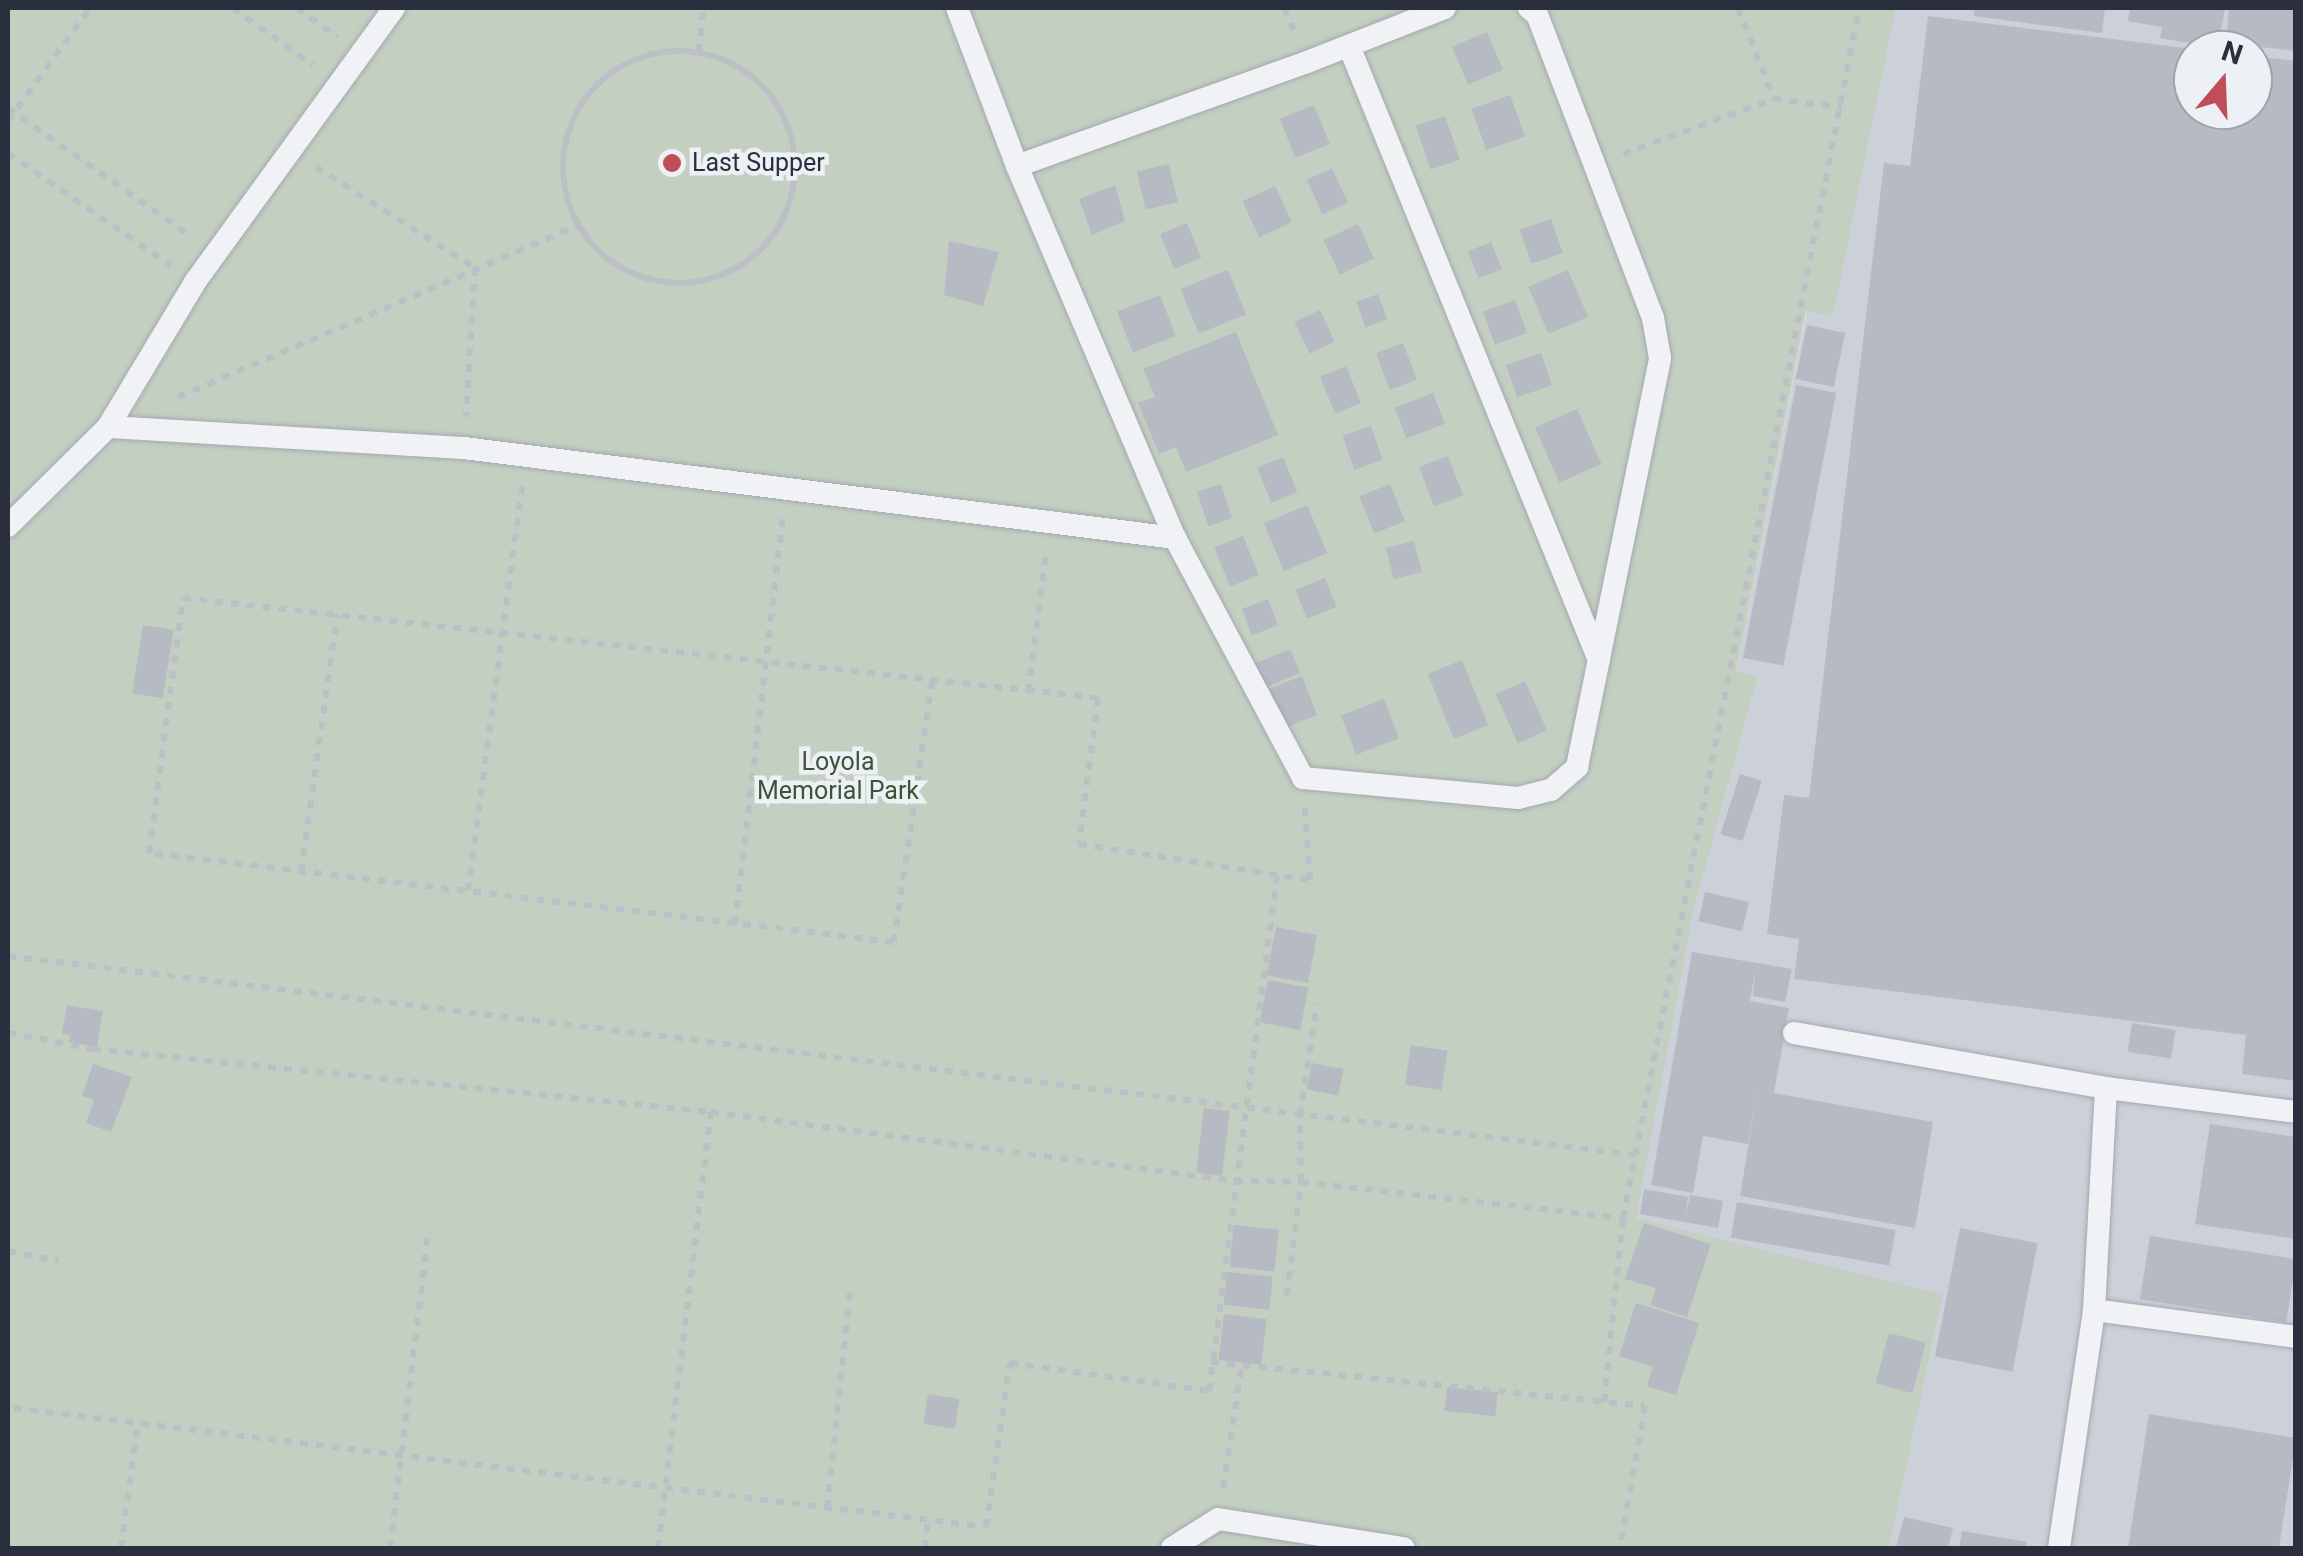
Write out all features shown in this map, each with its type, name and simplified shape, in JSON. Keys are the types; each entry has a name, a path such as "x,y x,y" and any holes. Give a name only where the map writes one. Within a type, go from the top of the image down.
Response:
{"lane":[{"path":"8,526 108,427 215,254 394,8"},
{"path":"957,8 1016,166 1176,538 1303,778 1518,798 1551,790 1576,767 1660,358 1653,318 1537,15 1529,8"},
{"path":"1016,166 1445,8"},
{"path":"1348,46 1599,660"},
{"path":"108,427 464,448 1176,538"},
{"path":"1794,1033 2106,1088 2296,1112"},
{"path":"2059,1548 2094,1310 2106,1088"},
{"path":"2094,1310 2296,1337"},
{"path":"1172,1548 1218,1519 1404,1548"}],"path":[{"path":"8,122 11,110 90,8"},
{"path":"232,8 338,83"},
{"path":"296,8 359,52"},
{"path":"699,52 703,8"},
{"path":"1738,8 1774,99"},
{"path":"1604,1402 1623,1218 1764,476 1860,8"},
{"path":"660,52 699,52 738,66 772,94 794,143 796,179 788,213 766,246 729,273 683,284 634,275 602,255 578,226 562,177 570,122 590,91 621,65 660,52"},
{"path":"1594,165 1774,99 1842,107"},
{"path":"11,110 215,254"},
{"path":"290,150 474,268"},
{"path":"8,152 196,282"},
{"path":"164,403 578,226"},
{"path":"464,448 474,268"},
{"path":"468,891 526,456"},
{"path":"735,924 786,489"},
{"path":"1028,692 1050,522"},
{"path":"932,681 894,942 149,853 182,598 1098,698 1079,844 1310,880 1303,778"},
{"path":"301,872 337,615"},
{"path":"14,1408 986,1527 1010,1363 1209,1391 1277,876"},
{"path":"8,956 1635,1155"},
{"path":"1287,1296 1302,1182 1300,1116 1317,1004"},
{"path":"8,1033 93,1049 711,1112 1236,1181 1302,1182 1623,1218"},
{"path":"658,1548 711,1112"},
{"path":"390,1548 428,1236"},
{"path":"8,1251 58,1261"},
{"path":"828,1508 850,1291"},
{"path":"1211,1362 1645,1406 1620,1548"},
{"path":"1218,1519 1242,1364"},
{"path":"120,1548 138,1423"},
{"path":"925,1548 928,1520"}],"shaded area":[{"path":"1896,8 2295,8 2295,1548 1889,1548 1943,1294 1635,1218 1693,913 1758,678 1736,673 1807,311 1833,315"}],"green space":[{"name":"Loyola Memorial Park","path":"8,8 1896,8 1833,316 1806,311 1736,672 1758,677 1693,913 1636,1218 1943,1294 1889,1548 8,1548"}],"building":[{"path":"1975,8 2105,8 2102,33 1974,16"},
{"path":"2130,8 2225,8 2221,30 2173,30 2173,40 2160,38 2162,27 2128,21"},
{"path":"2229,8 2296,8 2296,51 2273,48 2273,30 2227,30"},
{"path":"1928,16 2173,47 2173,130 2273,130 2273,58 2296,61 2296,1081 2242,1074 2246,1035 1794,979 1799,939 1767,934 1784,795 1809,798 1884,163 1910,166"},
{"path":"1487,32 1503,70 1468,85 1452,47"},
{"path":"1510,95 1525,136 1487,150 1471,109"},
{"path":"1314,105 1330,144 1295,158 1280,119"},
{"path":"1445,116 1460,159 1431,170 1416,126"},
{"path":"1169,164 1178,202 1146,209 1137,171"},
{"path":"1332,168 1348,202 1323,214 1307,180"},
{"path":"1115,185 1125,221 1092,235 1079,199"},
{"path":"1275,186 1292,222 1259,237 1242,201"},
{"path":"1551,219 1563,253 1532,264 1520,230"},
{"path":"1187,223 1201,258 1174,269 1160,234"},
{"path":"1358,224 1374,258 1340,274 1324,240"},
{"path":"949,241 999,252 983,306 944,295"},
{"path":"1491,242 1502,269 1479,278 1468,251"},
{"path":"1228,270 1246,315 1199,334 1181,289"},
{"path":"1568,270 1588,317 1548,334 1528,287"},
{"path":"1378,294 1387,319 1366,327 1356,302"},
{"path":"1160,295 1176,336 1133,353 1117,311"},
{"path":"1515,300 1527,333 1495,345 1483,312"},
{"path":"1320,310 1335,342 1309,354 1295,322"},
{"path":"1807,325 1845,333 1834,387 1796,379"},
{"path":"1236,332 1278,435 1186,472 1176,447 1159,454 1138,403 1155,397 1143,369"},
{"path":"1403,343 1417,379 1390,390 1376,353"},
{"path":"1541,353 1552,385 1517,397 1506,365"},
{"path":"1346,366 1361,403 1335,414 1320,376"},
{"path":"1796,385 1836,393 1783,666 1743,658"},
{"path":"1433,393 1445,424 1407,439 1395,408"},
{"path":"1577,409 1601,464 1559,483 1535,428"},
{"path":"1371,426 1383,460 1354,470 1343,436"},
{"path":"1448,456 1463,495 1434,506 1419,467"},
{"path":"1283,457 1297,492 1271,503 1257,467"},
{"path":"1221,484 1232,518 1208,526 1197,492"},
{"path":"1390,484 1405,521 1374,533 1359,496"},
{"path":"1307,505 1327,553 1284,571 1264,523"},
{"path":"1243,536 1259,575 1230,587 1214,548"},
{"path":"1414,541 1422,572 1394,579 1386,548"},
{"path":"1325,578 1337,607 1307,619 1295,590"},
{"path":"1268,599 1278,625 1252,635 1242,609"},
{"path":"143,625 174,630 163,698 132,693"},
{"path":"1290,649 1300,673 1265,688 1255,664"},
{"path":"1462,660 1488,725 1454,739 1428,674"},
{"path":"1302,676 1317,715 1284,728 1269,689"},
{"path":"1525,681 1547,730 1518,743 1496,694"},
{"path":"1384,699 1399,738 1356,755 1341,715"},
{"path":"1740,774 1762,781 1742,841 1721,834"},
{"path":"1705,892 1749,902 1742,931 1698,921"},
{"path":"1276,927 1317,935 1308,983 1267,975"},
{"path":"1692,952 1792,969 1785,1002 1753,996 1755,972 1750,1001 1789,1008 1774,1093 1933,1122 1915,1228 1740,1196 1758,1089 1748,1144 1703,1136 1693,1193 1651,1185"},
{"path":"1268,980 1308,988 1300,1030 1260,1022"},
{"path":"67,1005 103,1011 97,1047 69,1042 70,1035 62,1034"},
{"path":"2132,1023 2175,1030 2171,1059 2127,1052"},
{"path":"1411,1045 1448,1051 1441,1090 1405,1085"},
{"path":"1312,1063 1343,1069 1338,1096 1307,1090"},
{"path":"93,1064 132,1077 111,1132 86,1123 94,1100 82,1096"},
{"path":"1204,1108 1230,1111 1222,1176 1196,1173"},
{"path":"2210,1124 2296,1137 2296,1239 2195,1224"},
{"path":"1644,1189 1688,1197 1686,1216 1690,1195 1723,1201 1718,1228 1640,1214"},
{"path":"1737,1202 1896,1230 1889,1265 1731,1237"},
{"path":"1644,1223 1711,1244 1687,1317 1650,1305 1656,1288 1625,1279"},
{"path":"1234,1225 1279,1230 1274,1271 1230,1267"},
{"path":"1960,1228 2038,1243 2013,1372 1935,1357"},
{"path":"2150,1236 2296,1259 2286,1322 2140,1299"},
{"path":"1227,1272 1273,1277 1269,1310 1224,1305"},
{"path":"1636,1303 1699,1323 1676,1395 1647,1386 1653,1367 1619,1356"},
{"path":"1224,1314 1267,1319 1261,1365 1218,1360"},
{"path":"1889,1333 1926,1343 1912,1393 1876,1383"},
{"path":"1447,1387 1498,1392 1495,1416 1444,1411"},
{"path":"928,1394 960,1399 955,1429 923,1424"},
{"path":"2149,1414 2296,1438 2279,1548 2128,1548"},
{"path":"1904,1517 1953,1528 1948,1548 1896,1548"},
{"path":"1962,1531 2027,1542 2025,1548 1959,1548"}],"place":[{"name":"Last Supper","path":"672,163"}]}
